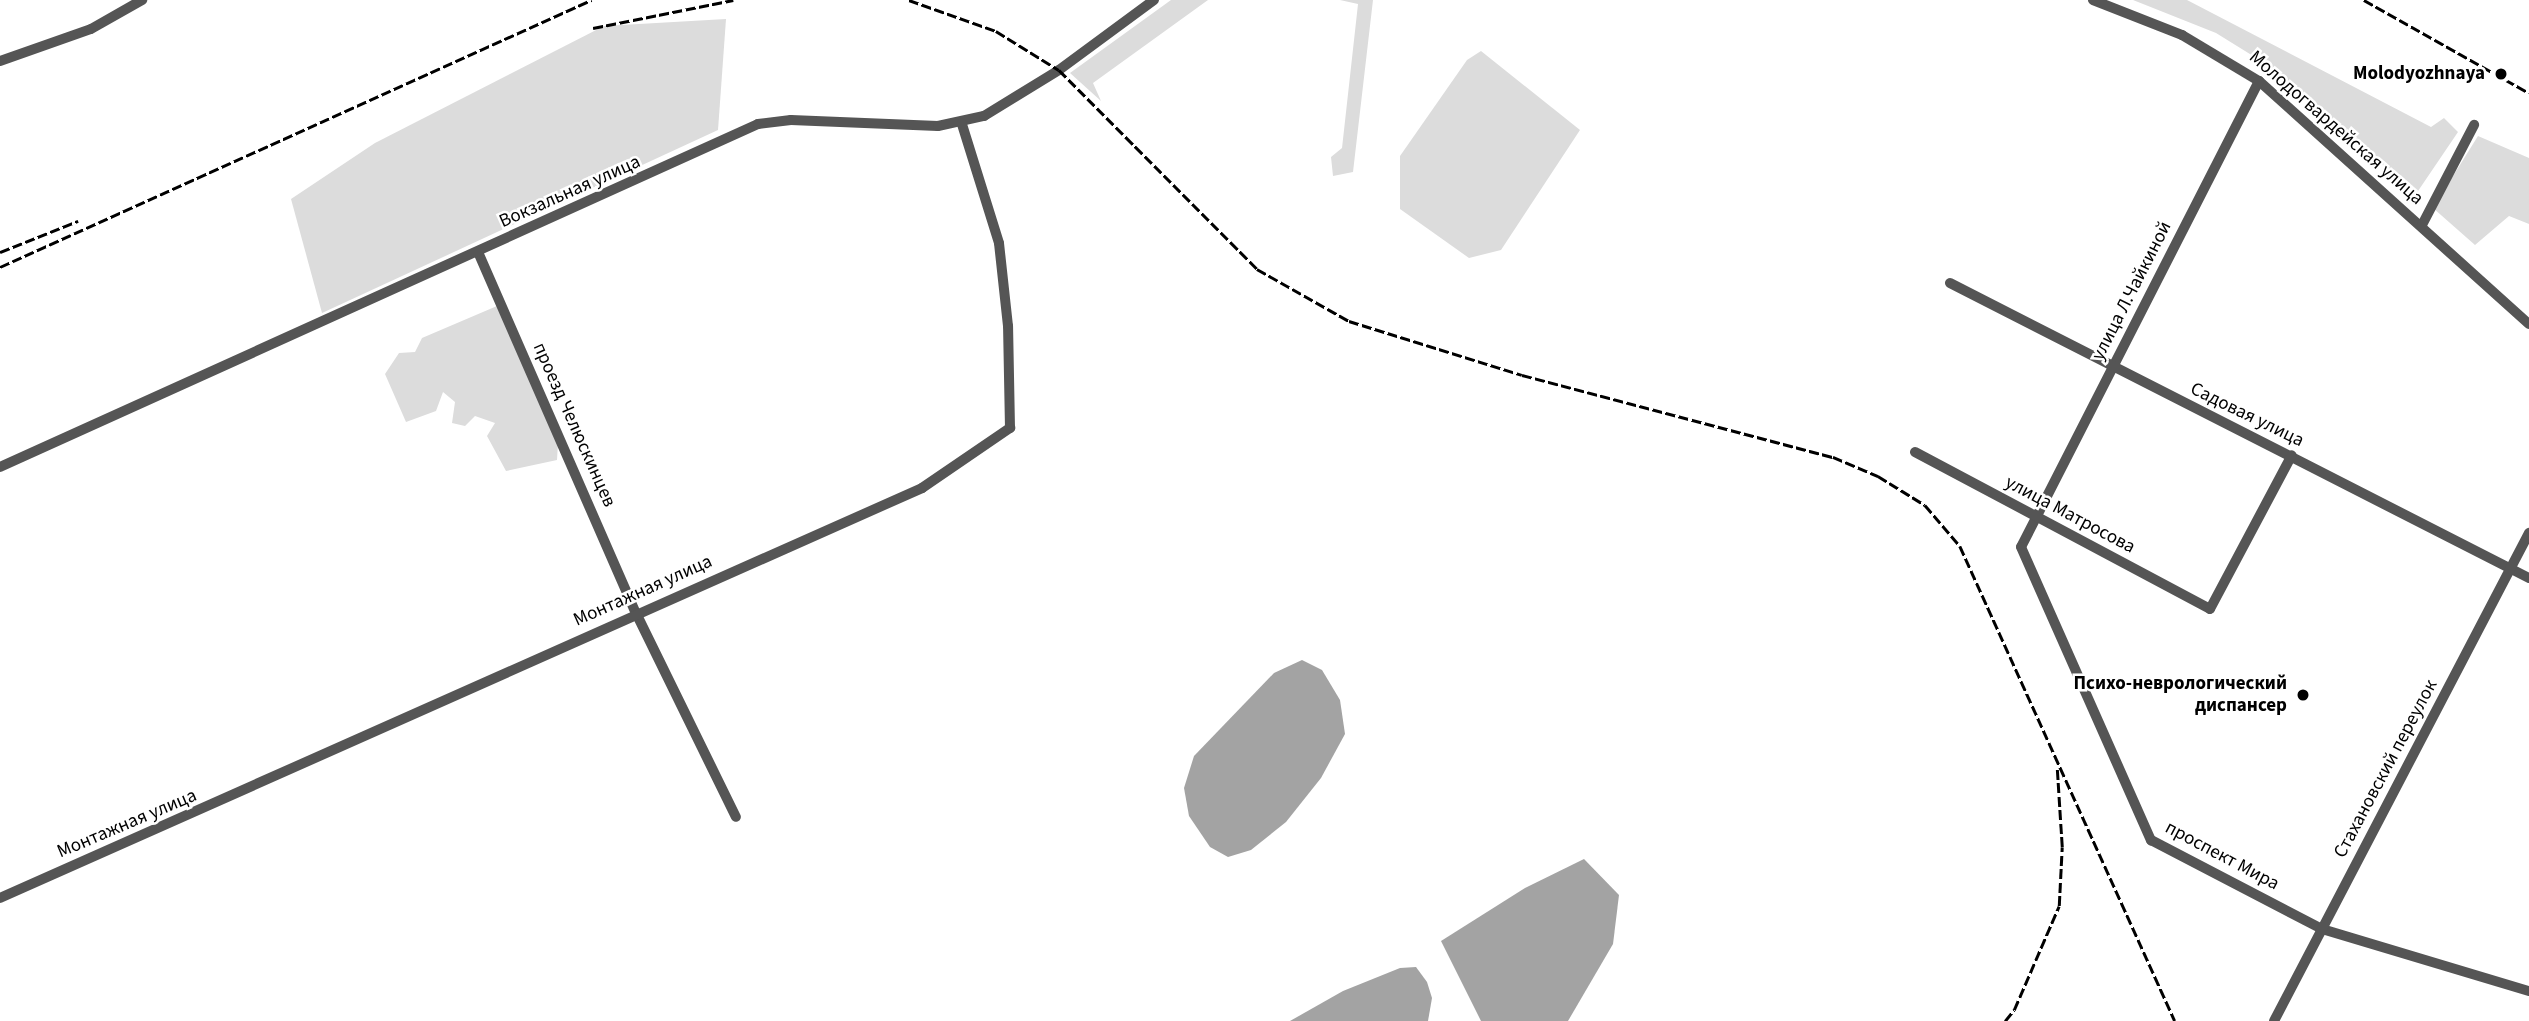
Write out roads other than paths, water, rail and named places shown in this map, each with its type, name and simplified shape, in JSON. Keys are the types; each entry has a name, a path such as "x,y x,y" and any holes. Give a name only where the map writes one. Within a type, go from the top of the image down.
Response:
{"street":[{"path":"0,61 91,29 142,0"},
{"name":"Вокзальная улица","path":"0,467 758,124 791,120 962,124 1014,100 1154,0"},
{"name":"Молодогвардейская улица","path":"2092,0 2182,35 2259,81 2529,324"},
{"name":"улица Л.Чайкиной","path":"2033,516 2113,368 2259,81"},
{"name":"Монтажная улица","path":"0,898 922,488 1010,428 1008,326 999,243 962,124"},
{"path":"2422,225 2474,125"},
{"name":"проезд Челюскинцев","path":"478,253 636,613 736,817"},
{"name":"Садовая улица","path":"1950,283 2529,578"},
{"name":"улица Матросова","path":"1915,452 2210,609 2292,455"},
{"name":"проспект Мира","path":"2033,516 2021,547 2151,841 2322,929 2529,991"},
{"name":"Стахановский переулок","path":"2274,1021 2529,533"}],"railway":[{"path":"0,267 591,0"},
{"path":"593,28 733,0"},
{"path":"909,0 996,31 1059,70 1257,269 1349,321 1522,375 1833,457 1878,476 1925,505 1960,546 2175,1021"},
{"path":"2364,0 2529,93"},
{"path":"0,252 78,221"},
{"path":"2005,1021 2014,1010 2059,906 2062,847 2057,768"}],"place":[{"name":"Molodyozhnaya","path":"2501,74"},
{"name":"Психо-неврологический диспансер","path":"2303,695"}]}
